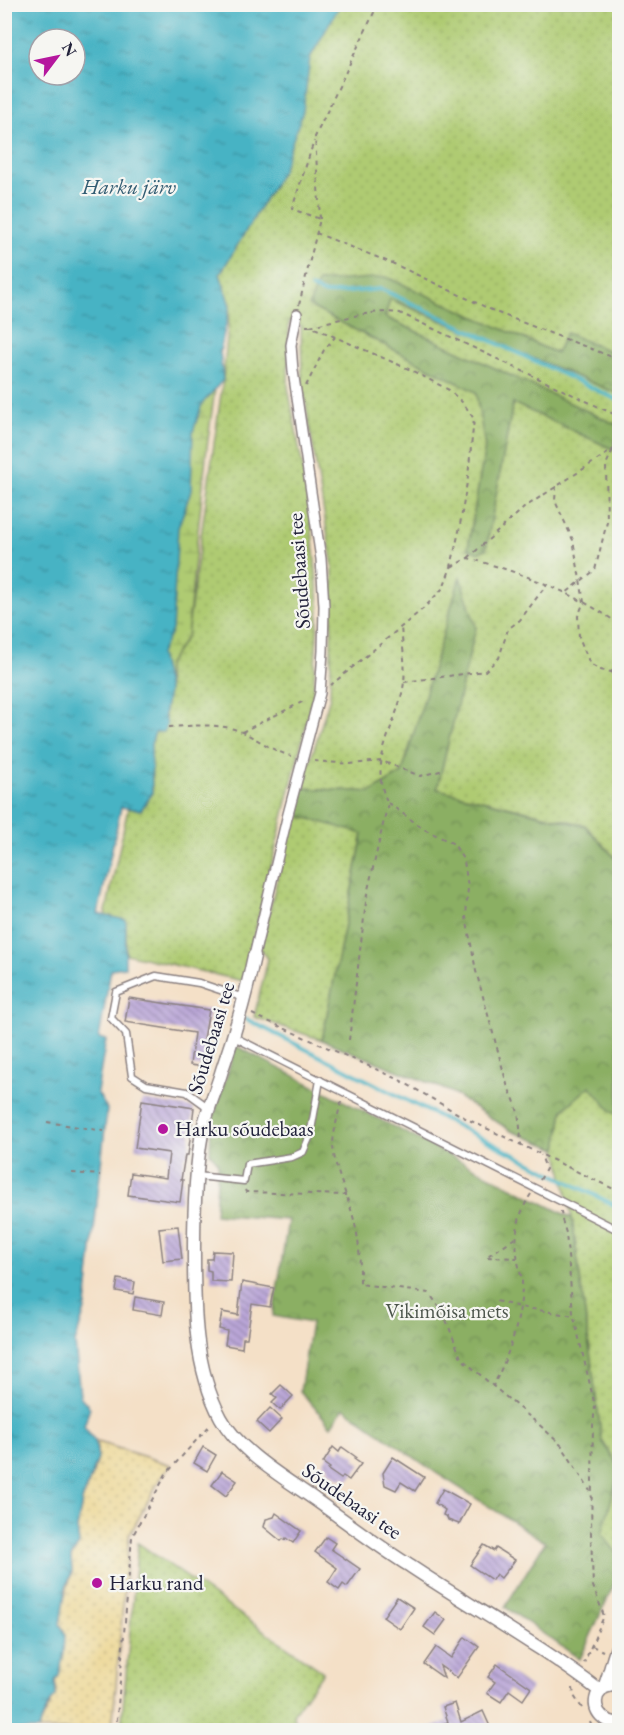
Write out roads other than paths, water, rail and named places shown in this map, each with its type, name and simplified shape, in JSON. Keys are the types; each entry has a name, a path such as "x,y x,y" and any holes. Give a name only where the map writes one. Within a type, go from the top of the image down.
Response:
{"street":[{"name":"Sõudebaasi tee","path":"297,314 292,353 321,559 324,606 320,693 287,818 243,1004 202,1132 194,1195 194,1271 198,1347 209,1392 221,1418 244,1447 408,1565 602,1689"},
{"path":"605,1731 596,1701 620,1640"},
{"path":"602,1689 620,1683"},
{"path":"601,1717 610,1723 620,1724"}],"lane":[{"path":"210,1109 187,1092 146,1085 132,1076 126,1034 111,1018 116,992 156,976 199,983 243,1004"},
{"path":"234,1037 620,1231"},
{"path":"197,1176 244,1181 247,1164 292,1157 306,1149 320,1080"}],"water":[{"name":"Harku järv","path":"5,4 340,5 310,58 303,111 282,171 220,274 230,306 220,351 223,380 202,404 193,432 191,491 178,528 172,630 160,654 168,691 164,716 167,723 164,732 155,732 151,744 152,794 141,810 121,807 98,914 126,920 125,967 111,969 99,1038 106,1040 97,1092 107,1109 86,1306 75,1343 80,1396 90,1408 84,1426 95,1441 98,1458 82,1501 77,1528 79,1544 71,1557 72,1572 66,1587 60,1624 65,1633 64,1653 59,1676 55,1681 56,1696 45,1712 39,1730 4,1730"}],"waterway":[{"path":"311,288 325,294 381,289 620,401"},
{"path":"246,1019 620,1208"}],"place":[{"name":"Harku sõudebaas","path":"163,1129"},
{"name":"Harku rand","path":"97,1583"}],"park label":[{"name":"Vikimõisa mets","path":"447,1311"}]}
